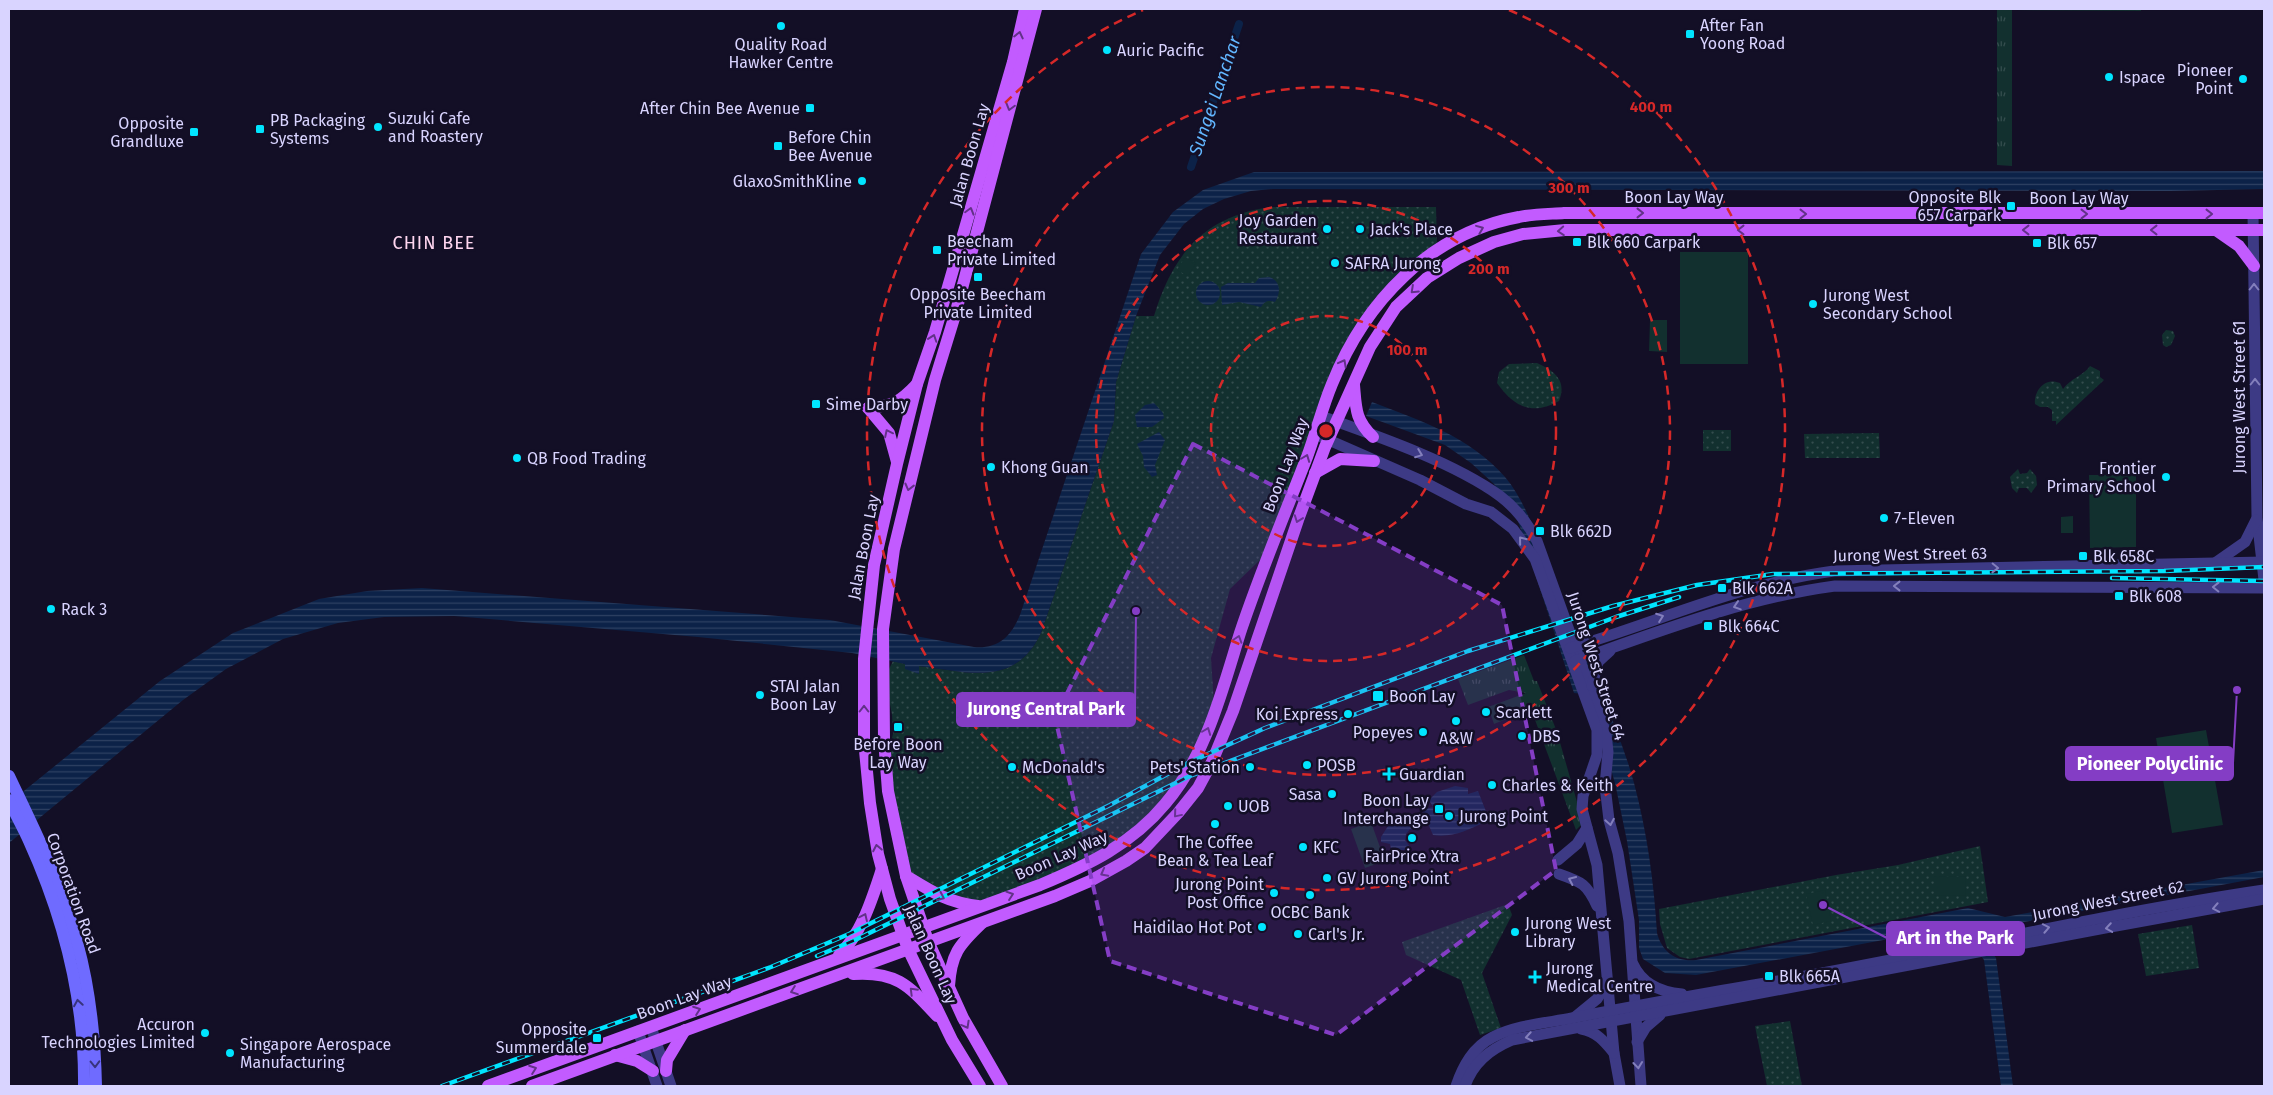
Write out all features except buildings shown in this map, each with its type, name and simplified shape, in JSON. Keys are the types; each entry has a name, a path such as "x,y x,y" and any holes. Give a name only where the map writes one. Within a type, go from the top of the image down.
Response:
{"main road":[{"name":"Jalan Boon Lay","path":"980,1086 956,1047 908,949 882,869 873,828 864,740 864,659 866,625 878,545 917,384 949,285 1013,62 1025,9"},
{"name":"Jalan Boon Lay","path":"1002,1086 963,1018 949,988 922,926 906,876 888,791 884,738 883,630 890,569 935,380 955,315 1036,9"},
{"name":"Boon Lay Way","path":"488,1086 1068,874 1116,849 1144,827 1166,804 1197,755 1216,706 1266,557 1315,434 1332,383 1379,301 1414,265 1448,243 1484,227 1519,217 1564,213 2259,213"},
{"name":"Boon Lay Way","path":"532,1086 1082,884 1126,861 1155,839 1198,788 1212,762 1233,712 1315,473 1370,347 1396,306 1427,278 1459,258 1494,242 1524,234 1565,230 2259,230"},
{"path":"2216,230 2239,246 2254,266"},
{"path":"1354,382 1358,416 1362,426 1373,437"},
{"path":"914,467 896,469 889,433 868,408 888,406 899,401 917,384"},
{"path":"1315,473 1340,459 1374,461"},
{"name":"Corporation Road","path":"9,776 12,799 64,902 83,965 95,1048 96,1086"},
{"name":"Corporation Road","path":"30,832 72,966 84,1048 84,1086"},
{"path":"837,957 854,937 874,894 882,869"},
{"path":"906,876 947,899 980,906"},
{"path":"949,988 950,967 955,953 985,921"},
{"path":"840,974 869,973 891,977 909,986 947,1027"},
{"path":"666,1071 667,1060 685,1030"},
{"path":"616,1055 637,1061 653,1072"}],"street":[{"name":"Jurong West Street 61","path":"2259,213 2259,230 2254,266 2257,518 2264,580"},
{"name":"Jurong West Street 64","path":"1321,416 1462,474 1501,497 1519,514 1537,541 1597,730 1598,755 1582,802 1596,865 1613,1023 1614,1054 1620,1086"},
{"name":"Jurong West Street 64","path":"1315,434 1420,480 1466,504 1490,512 1513,530 1535,558 1572,647"},
{"path":"2213,564 2245,542 2257,518"},
{"name":"Jurong West Street 63","path":"1572,647 1749,589 1816,573 1869,569 2036,568 2263,562"},
{"name":"Jurong West Street 63","path":"1576,660 1751,602 1790,592 1835,586 2264,588"},
{"path":"1592,690 1593,676 1598,662 1602,656 1620,644"},
{"name":"Jurong West Street 64","path":"1576,660 1592,690 1606,734 1608,752 1605,786 1609,820 1625,893 1640,1086"},
{"path":"1558,860 1577,844 1587,828"},
{"path":"1559,874 1571,878 1591,891 1602,916"},
{"name":"Jurong West Street 62","path":"1575,1023 1611,1009 1876,963 2130,912 2264,890"},
{"name":"Jurong West Street 62","path":"1575,1023 1613,1023 1750,994 2264,899"},
{"path":"1630,957 1639,975 1649,985 1674,993 1691,995"},
{"path":"1465,1086 1474,1066 1496,1047 1512,1040 1575,1023 1597,999 1608,982"},
{"path":"1636,1044 1640,1033 1659,1015 1667,1012"},
{"path":"1456,1086 1466,1061 1475,1050 1492,1037 1511,1030 1575,1023 1594,1033 1614,1054"},
{"path":"651,1026 650,1043 653,1072 657,1086"},
{"path":"638,1031 650,1043 666,1071 671,1086"}],"highlighted area":[{"path":"1193,444 1502,605 1556,870 1336,1035 1110,961 1055,717"}],"green space":[{"path":"1997,9 2012,9 2012,166 1997,165"},
{"path":"2141,9 2141,11 2015,10"},
{"path":"1271,207 1436,207 1437,245 1410,262 1375,298 1329,380 1264,556 1230,589 1211,658 1214,705 1182,779 1115,848 980,905 955,901 916,878 906,865 895,815 888,753 893,734 892,715 885,677 893,661 905,664 919,673 919,666 972,673 988,672 1004,669 1018,662 1030,650 1041,633 1114,421 1116,382 1136,316 1154,316 1171,274 1194,242 1210,229 1227,219"},
{"path":"1680,252 1748,252 1748,364 1680,364"},
{"path":"1185,257 1196,263 1188,276 1177,270"},
{"path":"1650,320 1667,320 1667,352 1649,351"},
{"path":"2166,330 2173,331 2175,336 2171,345 2166,347 2163,345 2162,335"},
{"path":"1537,363 1549,369 1558,378 1561,388 1559,401 1540,408 1524,407 1510,398 1497,383 1499,372 1509,364"},
{"path":"2090,366 2100,371 2100,377 2104,380 2056,425 2056,421 2052,421 2052,410 2035,404 2039,389 2046,383 2055,382 2060,383 2063,389"},
{"path":"1703,430 1731,430 1731,451 1703,451"},
{"path":"1879,433 1880,458 1805,458 1804,434"},
{"path":"2018,469 2020,474 2027,473 2030,469 2036,476 2037,485 2031,493 2027,488 2019,488 2017,493 2012,488 2010,477"},
{"path":"2089,475 2136,475 2136,547 2090,548"},
{"path":"2073,516 2073,533 2061,533 2061,517"},
{"path":"1524,655 1534,681 1537,681 1557,732 1583,823 1576,830 1525,693 1509,690 1468,705 1458,679"},
{"path":"1526,693 1532,709 1494,724 1488,707"},
{"path":"2206,730 2223,825 2172,833 2156,738"},
{"path":"1371,822 1385,861 1365,868 1351,829"},
{"path":"1980,846 1988,902 1689,959 1680,957 1667,948 1660,924 1659,909 1898,865"},
{"path":"1934,876 1966,877 1965,896 1934,895"},
{"path":"1825,890 1831,921 1813,925 1806,894"},
{"path":"1508,904 1512,915 1482,973 1501,1028 1480,1035 1461,980 1406,955 1402,942"},
{"path":"2192,925 2199,968 2146,976 2138,934"},
{"path":"1790,1021 1802,1086 1767,1086 1755,1026"}],"water":[{"name":"Sungei Lanchar","path":"2264,171 2264,189 2170,191 1273,189 1251,191 1224,199 1203,209 1184,224 1160,255 1136,316 1116,382 1114,421 1041,633 1030,650 1018,662 1004,669 972,673 919,666 919,674 905,669 905,664 852,653 698,637 454,616 384,617 338,623 283,639 226,669 183,700 9,843 9,803 160,681 233,633 319,599 367,591 422,588 830,620 974,647 990,646 1003,640 1013,629 1020,615 1141,254 1173,212 1203,190 1254,172"},
{"path":"1269,277 1276,281 1279,288 1275,302 1264,303 1261,307 1239,302 1222,305 1221,287 1228,283 1255,283 1259,278"},
{"path":"1208,281 1216,285 1220,293 1216,301 1208,305 1200,301 1196,293 1200,285"},
{"path":"1372,402 1426,423 1460,440 1491,463 1505,477 1522,502 1627,758 1639,801 1646,839 1652,876 1657,933 1662,946 1676,957 1696,960 1968,908 2005,917 2264,870 2264,877 2008,925 1978,922 1973,924 1996,958 2013,1086 2001,1086 1984,960 1958,926 1696,975 1665,973 1643,959 1639,948 1639,920 1627,841 1615,783 1582,694 1574,693 1518,521 1507,501 1494,484 1471,463 1445,445 1366,416"},
{"path":"1154,403 1163,413 1164,418 1152,427 1137,427 1135,415 1145,405"},
{"path":"1159,432 1165,440 1155,465 1157,475 1152,477 1144,467 1143,456 1137,444"},
{"path":"1455,786 1468,788 1468,794 1478,791 1487,814 1485,822 1453,834 1433,835 1422,810 1433,807 1429,800 1437,792"},
{"path":"1414,815 1419,828 1416,831 1410,829 1406,834 1405,840 1410,847 1408,850 1400,850 1396,855 1392,853 1390,844 1381,842 1381,837 1390,823 1396,822 1405,825"}],"waterway":[{"name":"Sungei Lanchar","path":"1191,167 1239,24"}],"railway":[{"path":"442,1086 771,967 849,934 1110,805 1186,764 1265,728 1468,651 1613,606 1697,585 1773,574 2164,571 2264,567"},
{"path":"2112,578 2264,581"},
{"path":"817,956 855,940 1190,776 1616,617 1679,597"}],"place":[{"name":"Quality Road Hawker Centre","path":"781,26"},
{"name":"After Fan Yoong Road","path":"1690,34"},
{"name":"Auric Pacific","path":"1107,50"},
{"name":"Ispace","path":"2109,77"},
{"name":"Pioneer Point","path":"2243,79"},
{"name":"After Chin Bee Avenue","path":"810,108"},
{"name":"Suzuki Cafe and Roastery","path":"378,127"},
{"name":"PB Packaging Systems","path":"260,129"},
{"name":"Opposite Grandluxe","path":"194,132"},
{"name":"Before Chin Bee Avenue","path":"778,146"},
{"name":"GlaxoSmithKline","path":"862,181"},
{"name":"Opposite Blk 657 Carpark","path":"2011,206"},
{"name":"Joy Garden Restaurant","path":"1327,229"},
{"name":"Jack's Place","path":"1360,229"},
{"name":"Blk 660 Carpark","path":"1577,242"},
{"name":"Blk 657","path":"2037,243"},
{"name":"Beecham Private Limited","path":"937,250"},
{"name":"SAFRA Jurong","path":"1335,263"},
{"name":"Opposite Beecham Private Limited","path":"978,277"},
{"name":"Jurong West Secondary School","path":"1813,304"},
{"name":"Sime Darby","path":"816,404"},
{"name":"QB Food Trading","path":"517,458"},
{"name":"Khong Guan","path":"991,467"},
{"name":"Frontier Primary School","path":"2166,477"},
{"name":"7-Eleven","path":"1884,518"},
{"name":"Blk 662D","path":"1540,531"},
{"name":"Blk 658C","path":"2083,556"},
{"name":"Blk 662A","path":"1722,588"},
{"name":"Blk 608","path":"2119,596"},
{"name":"Rack 3","path":"51,609"},
{"name":"Jurong Central Park","path":"1136,611"},
{"name":"Blk 664C","path":"1708,626"},
{"name":"Pioneer Polyclinic","path":"2237,690"},
{"name":"STAI Jalan Boon Lay","path":"760,695"},
{"name":"Boon Lay","path":"1378,696"},
{"name":"Scarlett","path":"1486,712"},
{"name":"Koi Express","path":"1348,714"},
{"name":"A&W","path":"1456,721"},
{"name":"Before Boon Lay Way","path":"898,727"},
{"name":"Popeyes","path":"1423,732"},
{"name":"DBS","path":"1522,736"},
{"name":"POSB","path":"1307,765"},
{"name":"McDonald's","path":"1012,767"},
{"name":"Pets' Station","path":"1250,767"},
{"name":"Guardian","path":"1389,774"},
{"name":"Charles & Keith","path":"1492,785"},
{"name":"Sasa","path":"1332,794"},
{"name":"UOB","path":"1228,806"},
{"name":"Boon Lay Interchange","path":"1439,809"},
{"name":"Jurong Point","path":"1449,816"},
{"name":"The Coffee Bean & Tea Leaf","path":"1215,824"},
{"name":"FairPrice Xtra","path":"1412,838"},
{"name":"KFC","path":"1303,847"},
{"name":"GV Jurong Point","path":"1327,878"},
{"name":"Jurong Point Post Office","path":"1274,893"},
{"name":"OCBC Bank","path":"1310,895"},
{"name":"Art in the Park","path":"1823,905"},
{"name":"Haidilao Hot Pot","path":"1262,927"},
{"name":"Jurong West Library","path":"1515,932"},
{"name":"Carl's Jr.","path":"1298,934"},
{"name":"Blk 665A","path":"1769,976"},
{"name":"Jurong Medical Centre","path":"1535,977"},
{"name":"Accuron Technologies Limited","path":"205,1033"},
{"name":"Opposite Summerdale","path":"597,1038"},
{"name":"Singapore Aerospace Manufacturing","path":"230,1053"}],"district":[{"name":"CHIN BEE","path":"434,243"}]}
